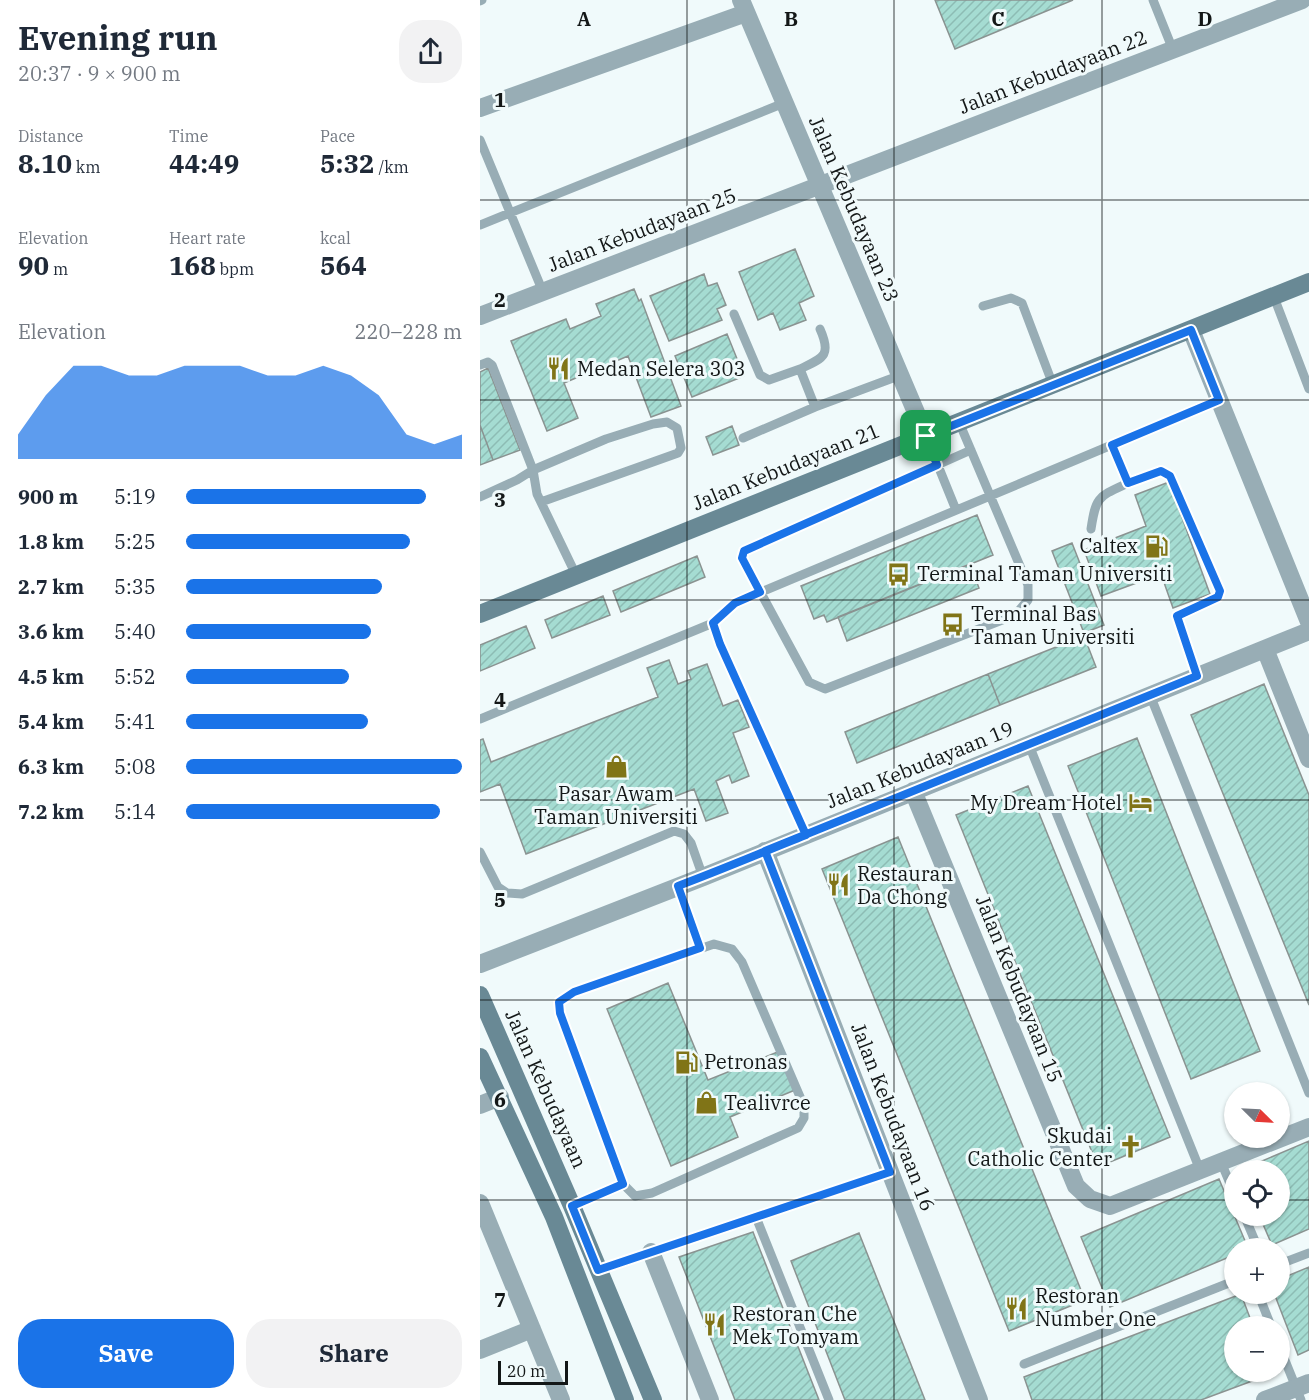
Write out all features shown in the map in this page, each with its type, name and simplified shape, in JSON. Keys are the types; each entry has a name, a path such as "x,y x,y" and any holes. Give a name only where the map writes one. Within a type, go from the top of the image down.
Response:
{"street":[{"name":"Jalan Kebudayaan 22","path":"820,186 1302,0"},
{"name":"Jalan Kebudayaan 23","path":"743,7 926,436"},
{"path":"480,108 743,7"},
{"name":"Jalan Kebudayaan 25","path":"480,316 820,186"},
{"name":"Jalan Kebudayaan 21","path":"480,614 1309,282"},
{"path":"1191,330 1309,622"},
{"name":"Jalan Kebudayaan 19","path":"480,964 703,877 1309,631"},
{"path":"1264,649 1309,759"},
{"name":"Jalan Kebudayaan 15","path":"913,791 1076,1186 1090,1199 1110,1206 1200,1170"},
{"name":"Jalan Kebudayaan 16","path":"765,851 980,1400"},
{"name":"Jalan Kebudayaan","path":"480,995 653,1400"},
{"path":"480,1057 554,1217 625,1400"},
{"path":"480,1105 500,1096"},
{"path":"1200,1170 1309,1127"},
{"path":"480,1203 561,1400"},
{"path":"651,1252 710,1400"},
{"path":"480,1350 532,1329"},
{"path":"1265,1400 1302,1390"}],"lane":[{"path":"1153,0 1173,50"},
{"path":"480,225 784,103"},
{"path":"480,140 543,292"},
{"path":"1274,297 1303,360 1309,389"},
{"path":"983,306 1011,298 1022,303 1053,385"},
{"path":"734,314 760,375 769,380 800,369 823,357 826,352 826,343 820,329"},
{"path":"480,364 488,362 492,364 533,470 537,494 576,575"},
{"path":"800,369 815,407"},
{"path":"743,438 815,407 900,375"},
{"path":"480,719 713,623 735,603 760,592 1219,400"},
{"path":"480,497 533,470 606,439 653,424 667,422 677,428 681,440 678,453 541,502"},
{"path":"959,422 971,450 990,496 1028,585 1028,600 1015,615 825,689 809,682 742,558 744,551 971,450"},
{"path":"926,436 956,510"},
{"path":"1112,445 1128,483"},
{"path":"1091,529 1095,504 1106,493 1161,471 1170,476 1220,591 1218,597 1177,616 1197,676"},
{"path":"713,623 806,835"},
{"path":"1150,695 1309,1093"},
{"path":"1029,745 1200,1170"},
{"path":"480,852 498,886 507,893 522,894 674,831 684,834 691,843 703,877"},
{"path":"678,886 700,948"},
{"path":"714,944 732,949 742,962 804,1106 804,1118 798,1128 652,1193 635,1196 623,1184 560,1013 559,1002 574,992 700,948 714,944"},
{"path":"1221,1162 1224,1169"},
{"path":"598,1270 890,1172"},
{"path":"572,1206 623,1184"},
{"path":"756,1217 829,1400"},
{"path":"1290,1260 1309,1253"},
{"path":"1024,1364 1224,1285"},
{"path":"1290,1367 1302,1390"}],"building":[{"path":"935,0 1073,0 955,49"},
{"path":"795,249 814,296 799,303 806,320 780,330 773,313 758,320 739,272"},
{"path":"704,274 708,286 717,283 726,305 717,309 722,320 669,341 650,296"},
{"name":"Medan Selera 303","path":"634,289 639,301 641,299 681,406 651,417 628,356 564,383 578,418 547,431 511,341 566,319 570,329 601,316 596,304"},
{"path":"727,334 744,376 692,397 675,356"},
{"path":"488,368 520,450 493,460 480,425 480,372"},
{"path":"480,425 493,460 480,465"},
{"path":"732,426 739,445 713,455 706,437"},
{"path":"1169,482 1210,594 1173,608 1161,574 1101,596 1084,550 1146,526 1135,495"},
{"path":"977,515 993,555 827,622 824,615 814,619 801,586"},
{"path":"1072,543 1104,625 1084,633 1052,551"},
{"path":"697,556 705,577 621,612 613,591"},
{"path":"970,564 979,588 847,641 838,617"},
{"path":"603,596 610,615 552,638 545,620"},
{"path":"526,626 535,648 480,671 480,645"},
{"path":"1084,636 1096,667 1000,705 988,674"},
{"path":"669,660 678,684 691,679 688,671 707,664 723,706 738,700 749,727 733,733 749,776 732,783 729,775 716,781 728,813 706,821 694,789 526,854 500,784 480,792 480,740 483,739 491,762 658,697 647,668"},
{"path":"988,674 1000,705 857,763 845,732"},
{"path":"1264,684 1309,795 1309,1005 1191,715"},
{"path":"1137,738 1260,1051 1191,1079 1068,766"},
{"path":"1028,786 1170,1137 1098,1167 956,815"},
{"path":"898,837 1085,1300 1009,1331 822,869"},
{"path":"668,983 708,1080 780,1051 795,1090 730,1117 738,1137 671,1166 607,1009"},
{"path":"1309,1141 1309,1229 1288,1238 1269,1238 1264,1226 1290,1226 1290,1160 1264,1160"},
{"path":"1219,1179 1224,1191 1224,1226 1239,1226 1244,1238 1224,1238 1224,1259 1110,1307 1081,1237"},
{"path":"753,1232 819,1400 735,1400 679,1257"},
{"path":"859,1233 925,1400 845,1400 791,1261"},
{"path":"1309,1267 1309,1350 1298,1355 1290,1334 1290,1316 1283,1316 1278,1304 1290,1304 1290,1275"},
{"path":"1224,1301 1224,1304 1245,1304 1249,1316 1224,1316 1224,1382 1249,1382 1201,1400 1032,1400 1024,1377"}],"place":[{"name":"Medan Selera 303","path":"559,369"},
{"name":"Caltex","path":"1156,546"},
{"name":"Terminal Taman Universiti","path":"899,574"},
{"name":"Terminal Bas Taman Universiti","path":"953,625"},
{"name":"Pasar Awam Taman Universiti","path":"616,766"},
{"name":"My Dream Hotel","path":"1140,803"},
{"name":"Restauran Da Chong","path":"839,885"},
{"name":"Petronas","path":"686,1062"},
{"name":"Tealivrce","path":"706,1103"},
{"name":"Skudai Catholic Center","path":"1130,1147"},
{"name":"Restoran Number One","path":"1017,1308"},
{"name":"Restoran Che Mek Tomyam","path":"714,1325"}],"route":[{"path":"926,436 937,465 744,551 742,558 760,592 735,603 713,623 720,644 806,835 765,851 703,877 678,886 700,948 574,992 559,1002 560,1013 623,1184 572,1206 598,1270 890,1172 765,851 806,835 913,791 1029,745 1197,676 1177,616 1218,597 1220,591 1170,476 1161,471 1128,483 1112,445 1219,400 1191,330 926,436"}]}
